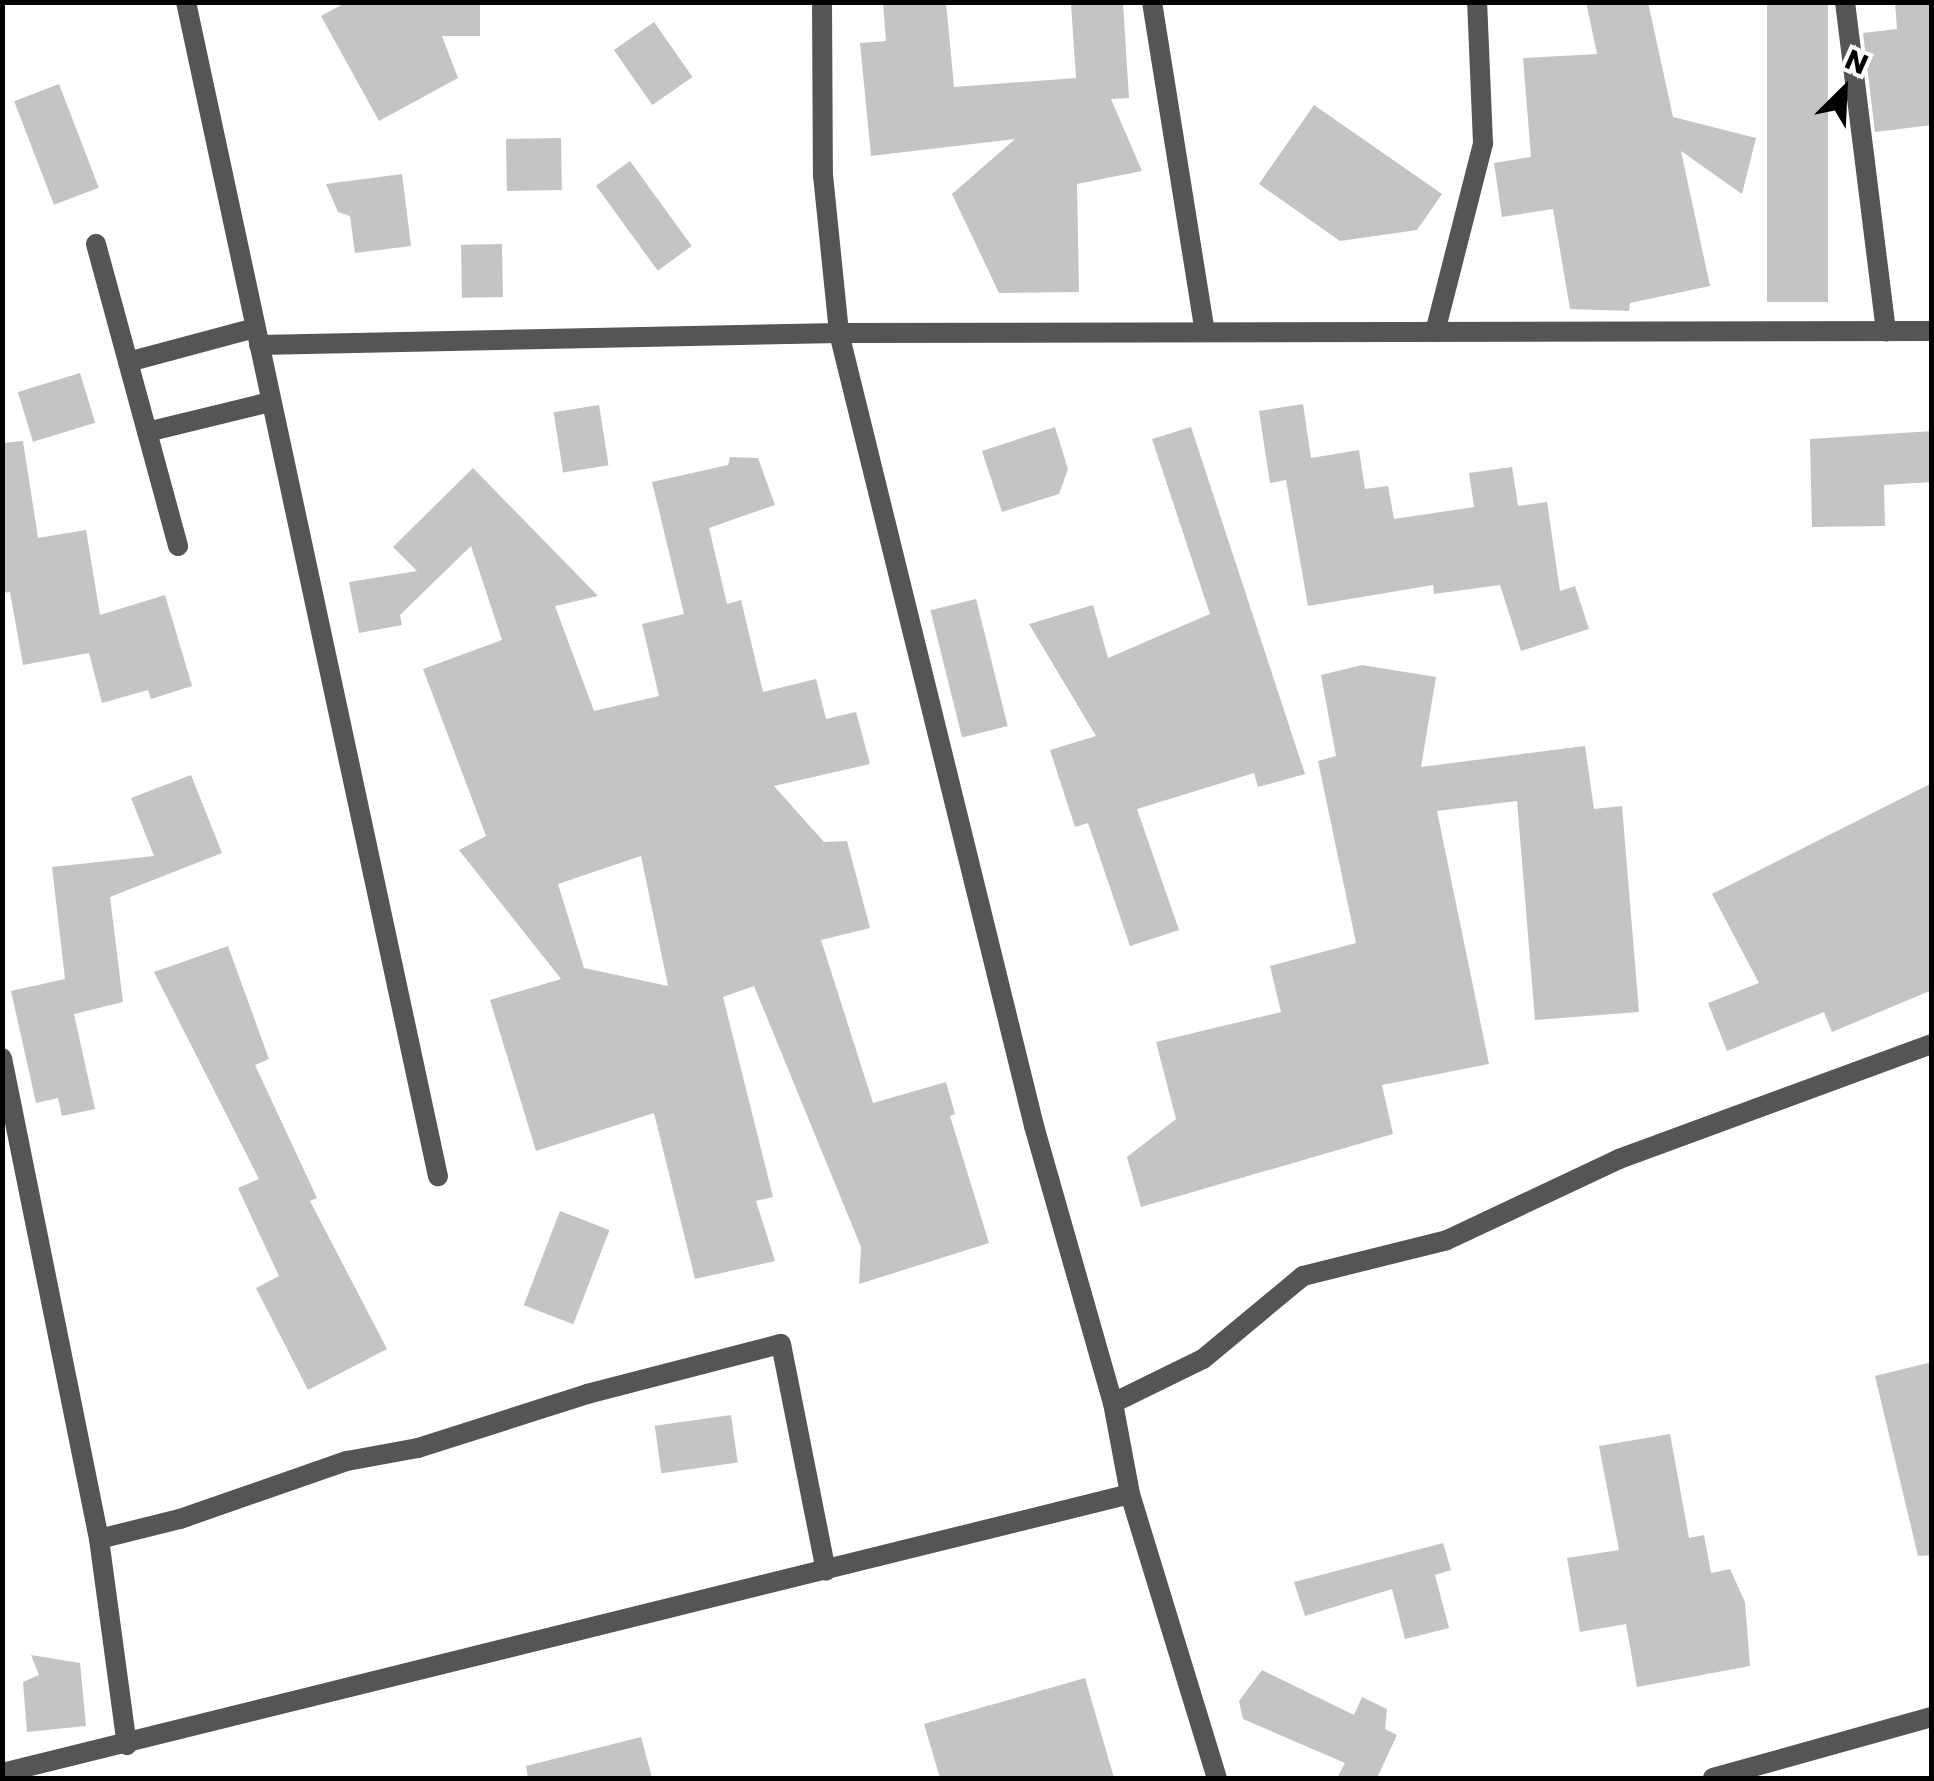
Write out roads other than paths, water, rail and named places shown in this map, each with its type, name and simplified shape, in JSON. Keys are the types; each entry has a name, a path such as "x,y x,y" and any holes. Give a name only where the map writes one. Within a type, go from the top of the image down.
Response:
{"street":[{"path":"186,2 438,1176"},
{"path":"822,2 824,174 839,333 1034,1126 1113,1403 1130,1494 1217,1778"},
{"path":"1152,2 1204,332"},
{"path":"1434,332 1483,143 1476,2"},
{"path":"1845,2 1886,331"},
{"path":"96,244 178,546"},
{"path":"128,362 257,336 1932,332"},
{"path":"147,432 270,402"},
{"path":"1113,1403 1203,1360 1303,1276 1447,1240 1619,1158 1932,1044"},
{"path":"2,1058 99,1539 127,1745"},
{"path":"99,1539 180,1519 347,1460 418,1448 587,1394 781,1344 826,1571"},
{"path":"2,1773 1130,1494"},
{"path":"1714,1778 1932,1717"}]}
